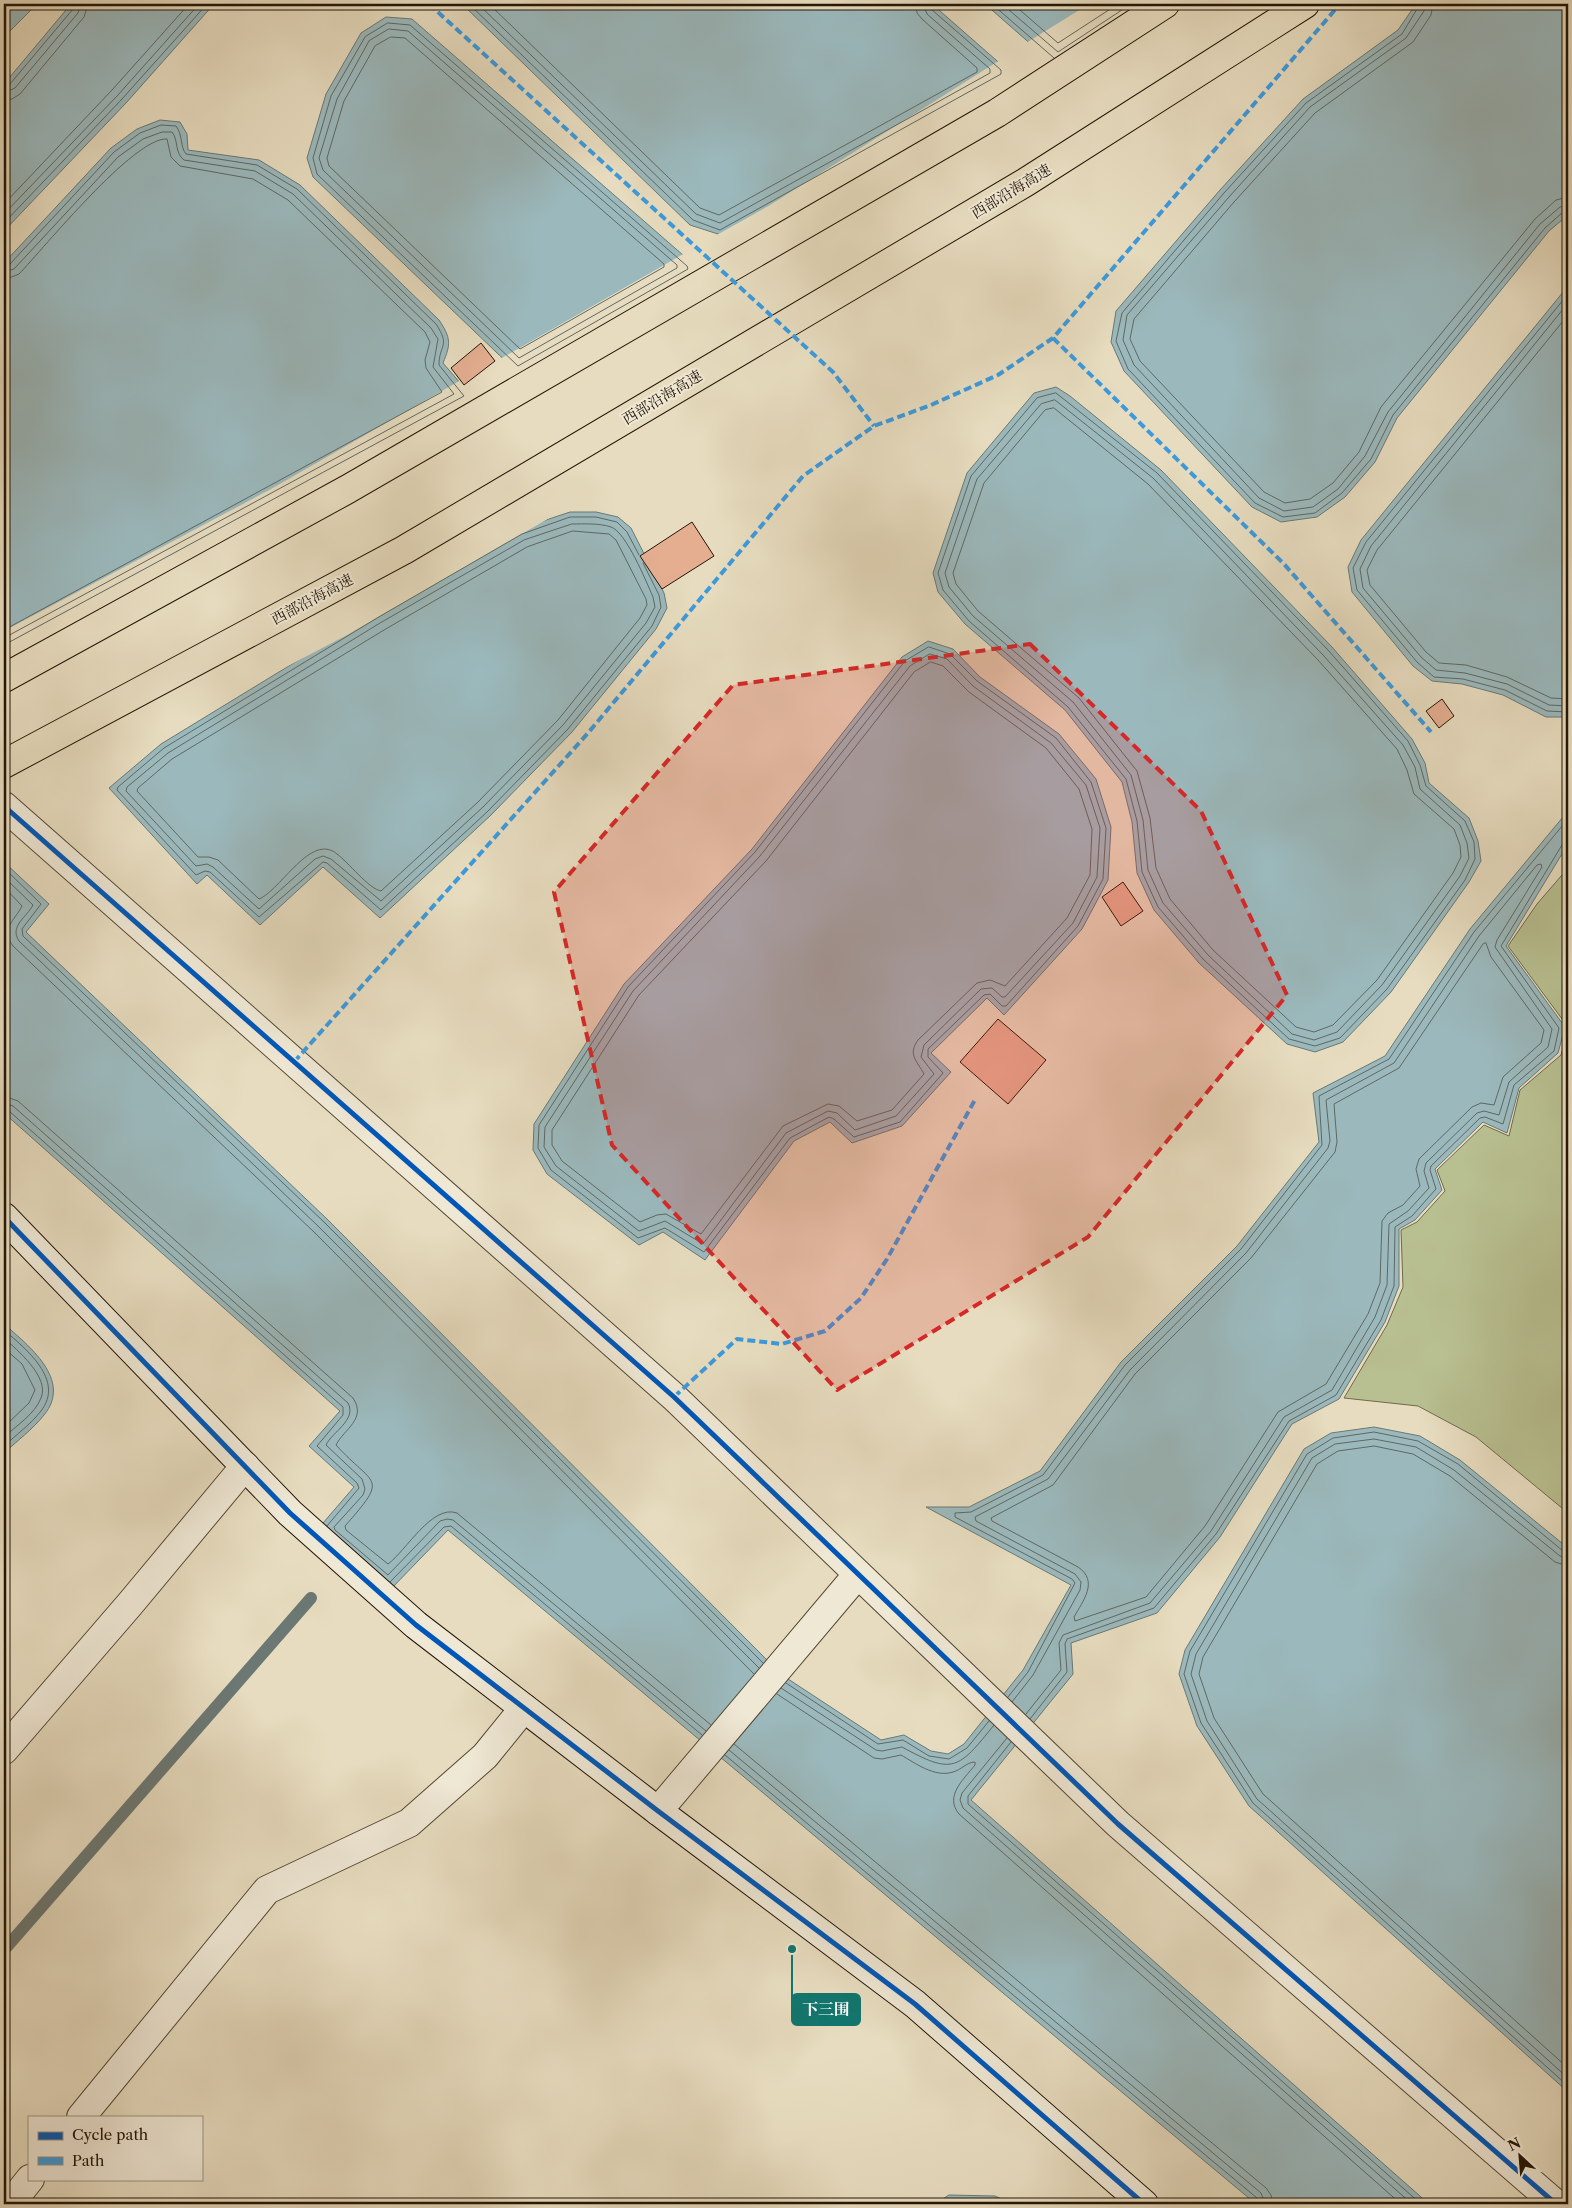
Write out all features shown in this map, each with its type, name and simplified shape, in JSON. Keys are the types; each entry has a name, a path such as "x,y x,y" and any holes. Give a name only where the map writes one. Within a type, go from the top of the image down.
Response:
{"highway":[{"path":"4,678 348,489 980,123 1165,4"},
{"name":"西部沿海高速","path":"4,764 404,550 1026,182 1305,4"}],"street":[{"path":"4,806 674,1397 1118,1824 1556,2204"},
{"path":"4,1217 290,1513 416,1626 658,1812 915,2004 1144,2204"},
{"path":"4,1750 130,1604 245,1466"},
{"path":"658,1812 858,1574"},
{"path":"82,2116 267,1890 409,1823 485,1756 524,1708"},
{"path":"10,2204 29,2180"}],"highlighted area":[{"path":"1030,644 1201,811 1287,995 1088,1237 837,1390 612,1145 554,892 733,685"}],"green space":[{"path":"1568,868 1568,1027 1508,946 1537,904"},
{"path":"1568,1027 1568,1513 1476,1437 1418,1406 1344,1398 1387,1325 1403,1287 1401,1230 1417,1222 1445,1191 1437,1170 1484,1125 1509,1136 1520,1090 1561,1055"}],"water":[{"path":"4,4 37,4 4,37"},
{"path":"71,4 214,4 126,103 4,231 4,84"},
{"path":"462,4 932,4 1012,74 721,235 690,225"},
{"path":"985,4 1151,4 1057,67"},
{"path":"1416,4 1568,4 1568,215 1549,231 1397,418 1375,462 1345,497 1317,517 1281,522 1252,507 1124,371 1111,342 1116,311 1220,190 1303,99 1398,30"},
{"path":"386,17 412,19 699,269 518,373 313,177 307,158 326,94 361,33"},
{"path":"160,120 180,122 187,134 188,150 259,160 300,185 439,320 448,337 448,346 443,363 473,398 4,651 4,263 111,148 137,129"},
{"path":"1568,286 1568,717 1546,717 1503,695 1462,684 1432,681 1413,666 1352,592 1348,567 1361,540"},
{"path":"1056,387 1070,396 1161,470 1332,647 1412,739 1425,763 1429,783 1469,818 1478,841 1481,861 1469,882 1391,992 1343,1042 1315,1052 1287,1044 1199,963 1154,910 1137,873 1132,822 1122,782 1065,710 965,624 938,592 933,573 967,473 1034,393"},
{"path":"570,512 596,512 618,517 631,528 664,593 667,608 656,629 572,732 491,815 380,918 323,867 260,925 207,875 197,884 109,788 161,744 374,614 519,529"},
{"path":"928,641 953,649 980,677 1059,734 1096,779 1111,827 1108,880 1082,929 1004,1015 987,998 931,1053 951,1072 902,1126 852,1143 830,1122 794,1141 705,1260 663,1232 639,1245 547,1174 533,1150 534,1124 624,984 752,849 902,657"},
{"path":"1568,811 1568,844 1506,946 1565,1027 1558,1053 1519,1088 1507,1133 1483,1122 1435,1169 1442,1190 1415,1220 1399,1229 1399,1286 1385,1322 1339,1399 1292,1424 1220,1537 1157,1613 1071,1643 1073,1674 971,1800 1429,2204 1256,2204 448,1530 389,1591 317,1530 354,1487 309,1446 340,1411 4,1113 4,862 49,904 26,932 327,1219 782,1675 881,1740 904,1735 931,1751 948,1754 964,1744 1023,1670 1071,1585 926,1507 969,1507 1040,1471 1121,1362 1237,1246 1319,1142 1313,1093 1385,1056 1470,929"},
{"path":"4,1324 44,1364 50,1376 53,1389 52,1402 44,1415 4,1453"},
{"path":"1374,1427 1420,1436 1460,1460 1568,1548 1568,2092 1249,1806 1197,1726 1179,1674 1185,1650 1304,1449 1331,1433"},
{"path":"949,2195 995,2196 1013,2204 935,2204"}],"pier":[{"path":"1089,4 1154,4 1055,69 1026,43"},
{"path":"1000,60 1014,72 1014,76 722,238 715,236 770,205"},
{"path":"685,253 701,270 518,376 500,359"},
{"path":"461,380 475,397 474,400 4,653 4,631 271,489"},
{"path":"558,513 347,635 267,677 518,527"}],"building":[{"path":"481,343 495,361 464,385 451,368"},
{"path":"692,522 714,556 662,589 640,556"},
{"path":"1442,699 1454,716 1439,728 1426,711"},
{"path":"1123,882 1143,911 1121,926 1102,897"},
{"path":"998,1019 1046,1060 1008,1104 960,1062"}],"waterway":[{"path":"4,1950 311,1598"}],"marked path":[{"path":"429,4 833,372 874,426"},
{"path":"294,1062 588,733 803,476 874,426 931,405 998,375 1053,338 1340,4"},
{"path":"1053,338 1284,564 1431,732"},
{"path":"674,1397 737,1339 782,1344 825,1331 861,1298 887,1259 976,1098"}],"cycle path":[{"path":"4,806 674,1397 1118,1824 1556,2204"},
{"path":"4,1217 290,1513 416,1625 658,1811 915,2004 1144,2204"}],"place":[{"name":"下三围","path":"792,1949"}]}
